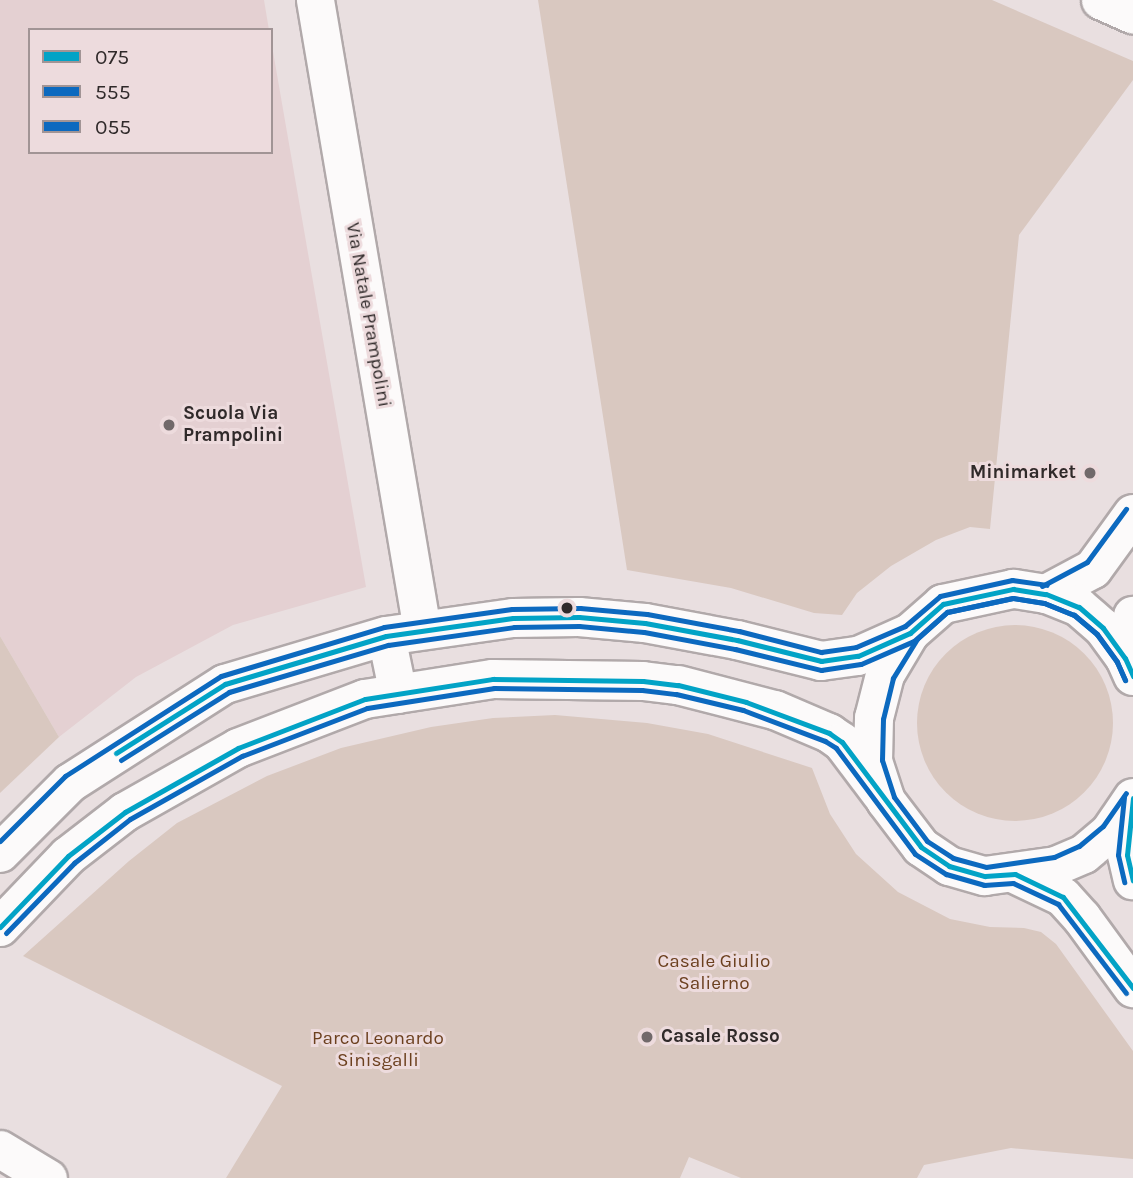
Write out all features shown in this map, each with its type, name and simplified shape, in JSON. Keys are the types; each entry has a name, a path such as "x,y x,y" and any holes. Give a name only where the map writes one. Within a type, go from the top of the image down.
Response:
{"street":[{"name":"Via Natale Prampolini","path":"315,0 404,633 398,694"},
{"path":"1100,0 1133,15"},
{"path":"1046,594 1093,569 1133,514"},
{"path":"0,853 69,783 225,684 404,633 513,618 579,617 645,622 737,640 821,661 858,656 910,633 943,604 1013,589 1046,594 1079,607 1103,628 1129,667"},
{"path":"1129,667 1133,616"},
{"path":"886,801 873,761 874,718 885,675 910,633"},
{"path":"12,914 68,856 125,812 238,748 365,699 493,679 678,684 775,710 829,733 842,742 921,847 949,866 985,876 1015,874 1056,866 1084,854 1110,832 1132,799"},
{"path":"1132,799 1127,855 1133,880"},
{"path":"1015,874 1063,897 1082,918 1133,988"},
{"path":"0,1149 48,1178"}],"shaded area":[{"name":"Scuola Via Prampolini","path":"0,0 264,0 269,28 28,28 28,154 273,154 273,52 366,587 233,625 136,677 59,737 0,636"}],"green space":[{"path":"538,0 992,0 1133,61 1133,80 1019,235 990,529 970,527 936,540 891,566 857,593 842,615 814,613 731,588 627,570"},
{"path":"1015,625 1052,633 1084,654 1105,686 1113,723 1105,760 1084,792 1052,813 1015,821 978,813 946,792 925,760 917,723 925,686 946,654 978,633"},
{"path":"0,636 59,737 0,793"},
{"name":"Casale Giulio Salierno","path":"555,715 647,723 708,734 812,768 830,814 856,854 898,892 950,919 990,927 1024,928 1041,932 1056,944 1133,1051 1133,1159 1011,1148 924,1165 917,1178 741,1178 689,1157 680,1178 226,1178 282,1086 23,956 129,861 177,823 267,776 341,748 431,727 493,718"}],"transit line":[{"name":"055","path":"1042,586 1087,562 1126,509"},
{"name":"055","path":"0,841 65,776 221,676 384,627 512,609 580,608 647,614 739,631 821,652 856,647 905,626 940,596 1012,580 1047,585"},
{"name":"075","path":"116,753 225,684 386,636 513,618 579,617 645,623 737,640 821,661 858,656 910,633 943,604 1013,589 1046,594 1079,607 1103,628 1125,658 1133,676"},
{"name":"555","path":"121,760 229,692 388,645 514,627 579,626 644,632 735,649 821,670 861,664 914,641 947,612 1013,598 1044,603 1074,615 1097,634 1117,662 1125,680"},
{"name":"055","path":"1125,680 1117,662 1097,634 1074,615 1044,603 1013,598 947,612 917,639 893,678 883,719 882,760 894,797 927,841 953,858 986,867 1054,857 1079,846 1103,826 1126,793"},
{"name":"075","path":"0,927 68,856 125,812 238,748 365,699 493,679 643,681 678,685 746,702 829,733 842,742 921,847 949,866 985,876 1015,874 1063,897 1133,988"},
{"name":"555","path":"6,933 74,863 130,819 242,756 367,708 494,688 642,690 676,694 743,710 825,741 836,748 915,854 946,874 984,885 1013,883 1058,904 1126,993"},
{"name":"555","path":"1124,797 1118,855 1124,882"},
{"name":"075","path":"1133,798 1127,855 1133,880"}],"place":[{"name":"Scuola Via Prampolini","path":"169,425"},
{"name":"Minimarket","path":"1090,473"},
{"name":"Casale Rosso","path":"647,1037"}],"park label":[{"name":"Parco Leonardo Sinisgalli","path":"378,1050"}]}
